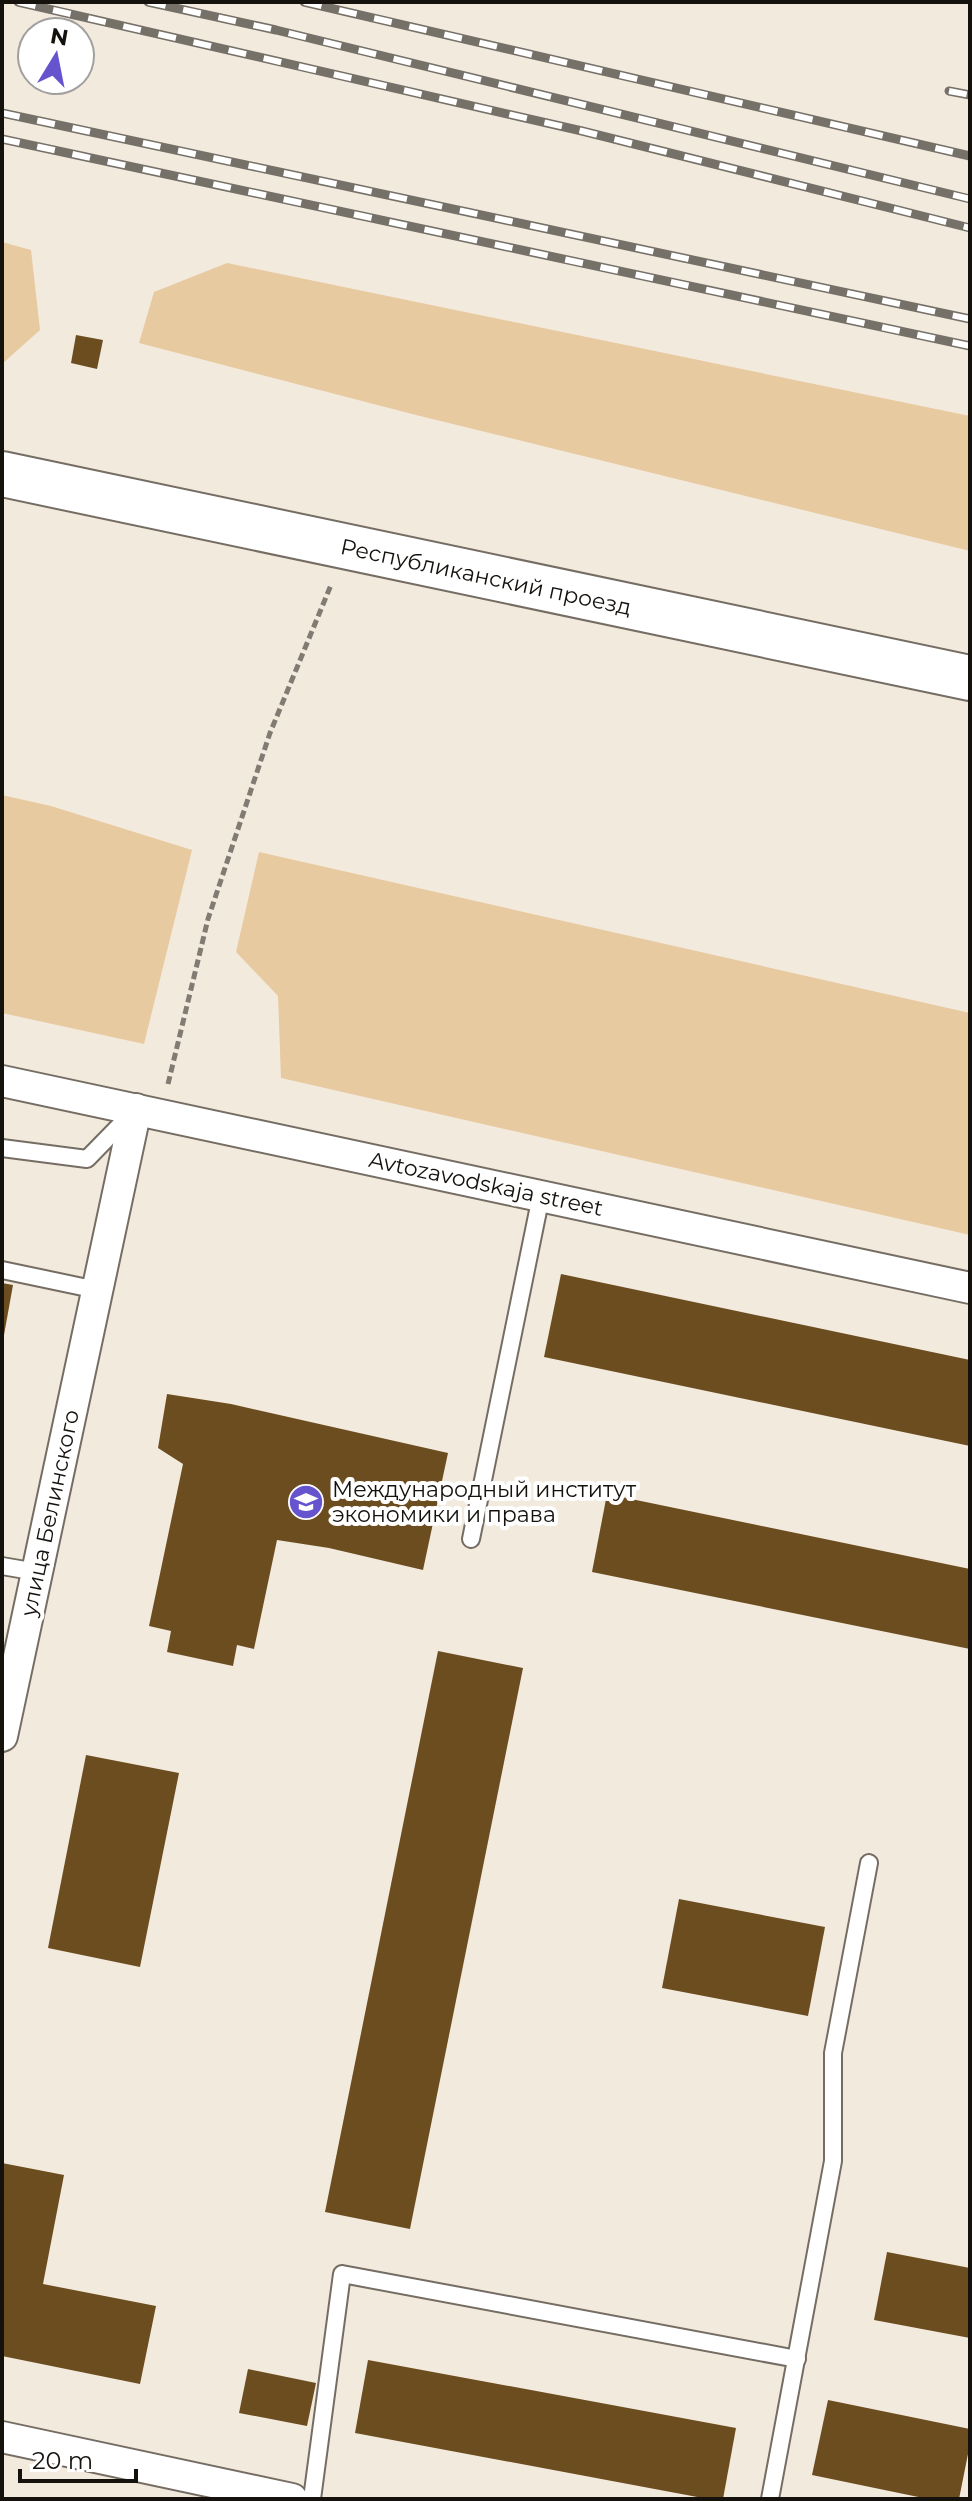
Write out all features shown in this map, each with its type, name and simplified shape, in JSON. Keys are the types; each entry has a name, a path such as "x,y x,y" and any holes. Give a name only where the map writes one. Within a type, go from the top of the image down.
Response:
{"main road":[{"name":"Республиканский проезд","path":"2,474 970,678"}],"street":[{"name":"Avtozavodskaja street","path":"2,1081 970,1288"},
{"name":"улица Белинского","path":"2,1736 97,1290 148,1112"},
{"path":"2,2437 292,2499"}],"lane":[{"path":"2,1148 87,1159 148,1112"},
{"path":"471,1539 541,1196"},
{"path":"2,1270 97,1290"},
{"path":"2,1566 37,1572"},
{"path":"770,2499 833,2161 833,2053 869,1863"},
{"path":"312,2499 342,2274 797,2359"}],"path":[{"path":"148,1112 270,733 347,547"}],"shaded area":[{"path":"2,242 31,250 40,330 2,364"},
{"path":"227,263 970,416 970,551 416,415 139,343 154,292"},
{"path":"2,795 51,806 192,850 144,1044 2,1013"},
{"path":"259,852 970,1013 970,1235 281,1078 278,996 236,952"}],"building":[{"path":"76,335 103,340 97,369 71,363"},
{"path":"561,1274 970,1360 970,1446 544,1357"},
{"path":"2,1283 13,1285 4,1335 2,1335"},
{"name":"Международный институт экономики и права","path":"167,1394 231,1404 448,1453 423,1570 329,1548 277,1540 254,1649 237,1645 233,1666 167,1652 171,1631 149,1626 183,1464 158,1448"},
{"path":"607,1494 970,1569 970,1649 592,1572"},
{"path":"438,1651 523,1668 410,2229 325,2212"},
{"path":"86,1755 179,1773 140,1967 48,1948"},
{"path":"679,1899 825,1927 808,2016 662,1988"},
{"path":"2,2163 64,2175 43,2284 156,2306 140,2384 2,2356"},
{"path":"887,2252 970,2268 970,2338 874,2320"},
{"path":"368,2360 736,2428 723,2499 708,2499 355,2433"},
{"path":"248,2369 316,2383 307,2426 239,2413"},
{"path":"828,2400 970,2429 959,2499 928,2499 812,2475"}],"railway":[{"path":"18,2 582,131 970,228"},
{"path":"148,2 276,30 970,199"},
{"path":"304,2 970,156"},
{"path":"949,91 970,95"},
{"path":"2,113 970,319"},
{"path":"2,139 970,346"}],"place":[{"name":"Международный институт экономики и права","path":"306,1502"}]}
